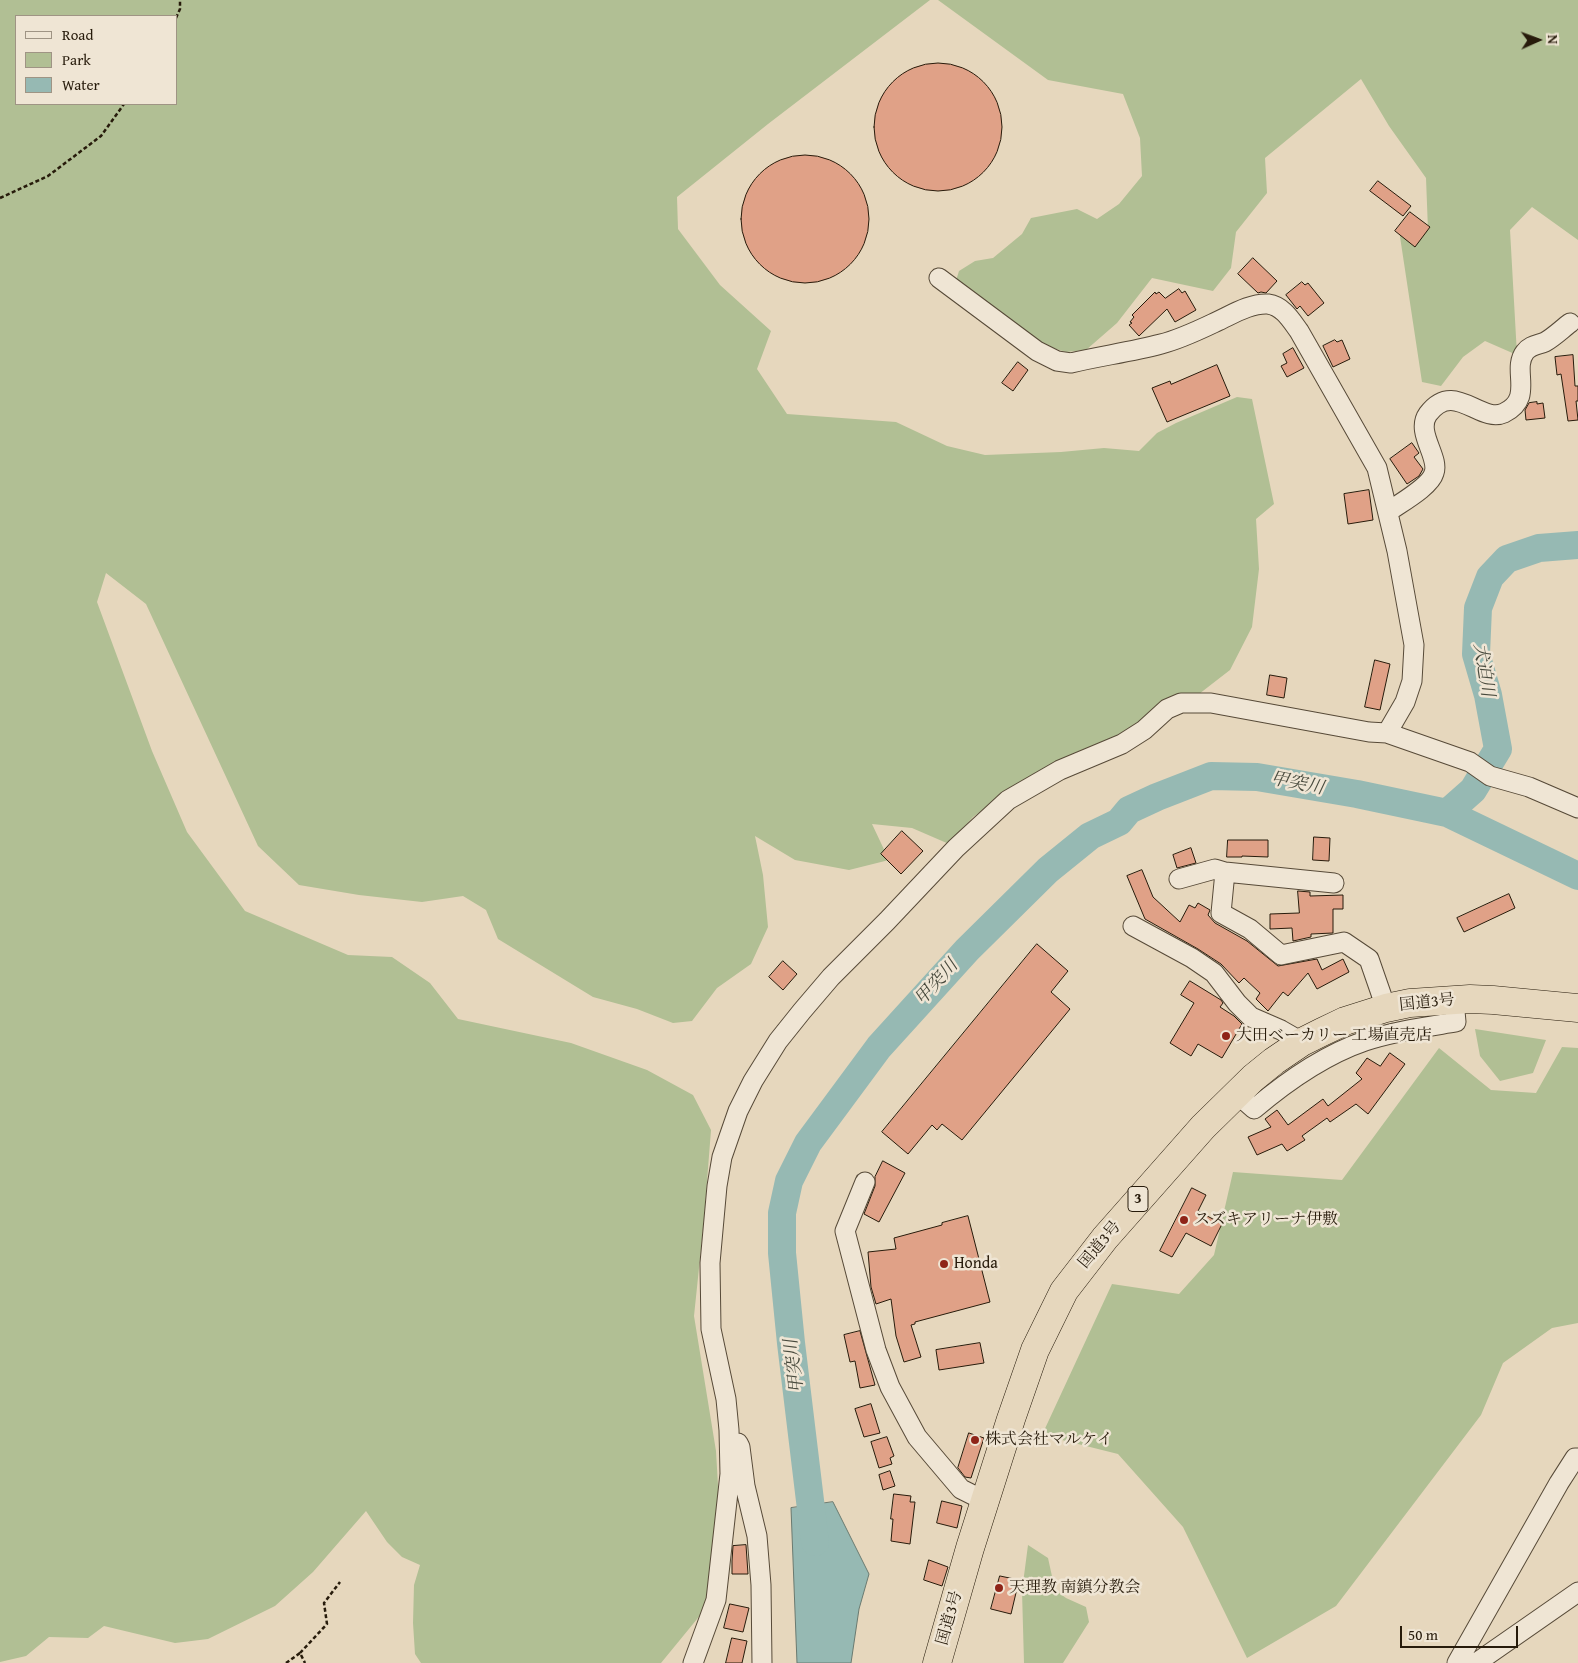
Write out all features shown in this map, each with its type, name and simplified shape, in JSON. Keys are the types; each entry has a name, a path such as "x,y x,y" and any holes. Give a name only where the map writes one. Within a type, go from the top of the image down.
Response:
{"highway":[{"name":"国道3号","path":"937,1663 986,1501 1035,1350 1064,1291 1105,1238 1203,1127 1274,1061 1302,1042 1345,1021 1386,1008 1454,1000 1493,1000 1578,1008"}],"street":[{"path":"939,278 1037,351 1057,361 1071,363 1161,344 1257,305 1268,304 1278,307 1287,315 1299,331 1377,468 1388,512 1414,645 1412,681 1405,702 1387,733"},
{"path":"1388,512 1426,486 1434,474 1435,467 1424,428 1426,416 1435,407 1453,400 1466,403 1477,410 1492,415 1503,414 1512,408 1519,399 1522,388 1521,361 1525,351 1534,345 1545,342 1570,324"},
{"path":"693,1663 716,1600 730,1474 726,1399 711,1329 710,1298 714,1218 722,1157 738,1111 753,1081 778,1041 831,977 956,848 1008,800 1060,770 1122,744 1144,730 1167,709 1180,703 1192,702 1232,706 1359,730 1387,733 1470,762 1490,776 1529,788 1578,808"},
{"path":"1179,879 1215,869 1225,872 1334,883"},
{"path":"1225,872 1221,913 1250,929 1281,955 1344,942 1369,959 1386,1008"},
{"path":"1133,926 1214,972 1237,1003 1252,1017 1302,1042"},
{"path":"1237,1094 1254,1110 1281,1087 1322,1060 1364,1041 1404,1030 1456,1022 1454,1000"},
{"path":"865,1182 845,1231 876,1350 890,1387 917,1437 961,1490 986,1501"},
{"path":"729,1430 740,1446 745,1486 757,1536 761,1585 762,1663"},
{"path":"1457,1663 1559,1482 1575,1458 1578,1458"},
{"path":"1476,1663 1578,1592"}],"path":[{"path":"177,15 180,9 180,0"},
{"path":"0,198 48,176 101,136 123,105"},
{"path":"286,1663 300,1653 327,1624 324,1603 340,1582"},
{"path":"300,1653 305,1663"}],"green space":[{"path":"0,0 930,0 768,124 677,197 678,229 720,285 771,331 757,369 787,414 896,422 947,446 985,455 1104,448 1139,451 1157,433 1176,423 1237,397 1252,399 1274,504 1256,519 1259,569 1252,627 1230,670 1199,694 1185,693 1164,703 1125,733 1079,751 1027,778 973,817 949,844 912,828 872,824 889,860 849,870 795,860 755,836 763,875 768,927 751,964 717,988 692,1021 673,1023 637,1009 593,997 498,939 486,910 463,896 422,902 359,895 299,885 258,846 146,604 106,573 97,602 152,751 187,832 245,911 348,955 392,957 430,983 458,1019 571,1043 647,1070 693,1095 711,1130 694,1316 716,1451 720,1520 720,1583 702,1613 661,1663 421,1663 415,1654 413,1623 414,1585 420,1565 402,1557 387,1542 366,1511 313,1572 275,1606 208,1639 175,1643 104,1626 88,1638 49,1637 26,1656 0,1662"},
{"path":"938,0 1578,0 1578,240 1532,207 1510,230 1517,355 1485,341 1463,357 1441,386 1422,382 1399,230 1428,230 1426,178 1389,126 1361,79 1265,158 1267,193 1236,232 1231,268 1213,291 1152,278 1117,323 1086,350 1066,352 1053,348 1039,341 955,284 959,271 975,261 993,258 1022,234 1031,218 1077,209 1097,219 1119,204 1142,176 1140,138 1123,94 1048,80"},
{"path":"1475,1029 1546,1040 1533,1073 1500,1081 1480,1056"},
{"path":"1562,1047 1578,1048 1578,1323 1552,1328 1503,1363 1481,1415 1336,1606 1247,1658 1183,1527 1118,1454 1042,1435 1112,1284 1179,1294 1214,1255 1233,1172 1342,1180 1439,1048 1491,1090 1536,1093"},
{"path":"1028,1545 1048,1558 1055,1590 1066,1598 1086,1607 1089,1622 1063,1663 1024,1663 1022,1591"}],"water":[{"path":"833,1502 869,1574 859,1609 851,1663 797,1663 791,1508"}],"building":[{"path":"938,63 962,68 983,82 997,103 1002,127 997,151 983,172 962,186 938,191 914,186 893,172 879,151 874,127 879,103 893,82 914,68"},
{"path":"805,155 829,160 850,174 864,195 869,219 864,243 850,264 829,278 805,283 781,278 760,264 746,243 741,219 746,195 760,174 781,160"},
{"path":"1378,181 1411,206 1403,216 1370,191"},
{"path":"1410,212 1430,227 1415,247 1395,231"},
{"path":"1253,258 1277,281 1266,293 1258,293 1238,274"},
{"path":"1302,282 1305,285 1308,283 1324,303 1308,316 1300,306 1297,309 1286,295"},
{"path":"1179,289 1182,293 1185,291 1196,310 1175,322 1167,309 1139,336 1129,325 1134,317 1132,315 1155,292 1156,294 1159,292 1165,298"},
{"path":"1335,340 1337,342 1342,340 1350,359 1333,367 1323,346"},
{"path":"1293,348 1304,368 1287,377 1281,366 1287,363 1283,354"},
{"path":"1573,355 1575,386 1578,386 1578,401 1576,401 1578,420 1568,421 1561,374 1557,375 1555,357"},
{"path":"1018,362 1028,370 1013,391 1002,383"},
{"path":"1217,365 1230,396 1167,422 1152,388 1170,381 1171,384"},
{"path":"1537,402 1537,404 1543,403 1545,418 1526,420 1525,410 1529,403"},
{"path":"1412,443 1419,453 1414,457 1423,469 1419,476 1407,484 1390,459"},
{"path":"1369,490 1373,520 1348,524 1344,494"},
{"path":"1375,660 1390,664 1380,710 1365,707"},
{"path":"1270,675 1287,678 1284,698 1267,695"},
{"path":"902,831 923,851 901,874 881,854"},
{"path":"1314,837 1330,838 1329,861 1313,860"},
{"path":"1228,840 1268,840 1268,857 1227,857"},
{"path":"1191,848 1196,863 1177,868 1173,855"},
{"path":"1142,870 1153,897 1180,922 1189,905 1195,908 1198,903 1210,910 1208,915 1215,923 1247,941 1278,966 1317,959 1322,970 1343,959 1349,972 1317,989 1308,973 1288,996 1283,992 1268,1011 1256,999 1260,993 1244,978 1239,983 1221,964 1145,919 1127,876"},
{"path":"1298,891 1310,892 1310,896 1343,895 1343,909 1333,909 1333,933 1311,934 1311,937 1293,941 1292,928 1270,929 1270,914 1299,913"},
{"path":"1509,894 1515,908 1464,932 1457,918"},
{"path":"1037,944 1068,971 1051,992 1070,1009 962,1140 942,1124 937,1130 932,1125 908,1154 882,1132"},
{"path":"783,961 797,974 783,990 769,977"},
{"path":"1190,981 1221,1000 1223,1003 1220,1007 1242,1024 1222,1058 1198,1044 1191,1056 1170,1043 1194,1003 1181,995"},
{"path":"1390,1053 1405,1064 1368,1114 1356,1104 1330,1122 1327,1118 1302,1136 1305,1140 1287,1151 1282,1144 1257,1155 1248,1137 1271,1127 1265,1119 1277,1110 1288,1125 1323,1099 1328,1106 1362,1079 1356,1073 1367,1058 1380,1066"},
{"path":"883,1161 905,1173 879,1222 864,1214 875,1186 875,1177"},
{"name":"スズキアリーナ伊敷","path":"1192,1188 1206,1195 1198,1211 1222,1224 1211,1246 1186,1233 1172,1257 1160,1251"},
{"path":"968,1216 990,1302 915,1322 915,1324 911,1325 921,1357 904,1362 896,1336 891,1299 876,1304 871,1287 868,1252 896,1249 894,1238"},
{"path":"860,1331 875,1385 860,1388 855,1361 850,1362 844,1335"},
{"path":"980,1343 984,1363 939,1370 936,1350"},
{"path":"871,1404 880,1433 864,1437 855,1409"},
{"path":"969,1433 984,1438 971,1478 965,1477 958,1468"},
{"path":"887,1437 894,1456 890,1458 892,1464 879,1468 871,1442"},
{"path":"890,1471 895,1486 883,1490 879,1475"},
{"path":"894,1494 911,1496 910,1502 915,1502 910,1544 891,1541"},
{"path":"942,1501 962,1506 957,1528 937,1523"},
{"path":"746,1545 748,1574 732,1574 733,1546"},
{"path":"929,1560 948,1567 942,1586 924,1580"},
{"path":"1000,1576 1019,1580 1011,1614 991,1609"},
{"path":"730,1604 749,1608 743,1632 724,1628"},
{"path":"732,1638 747,1641 742,1663 726,1663"}],"waterway":[{"name":"犬迫川","path":"1447,813 1473,790 1498,749 1488,695 1476,654 1478,608 1490,577 1507,559 1539,548 1578,545"},
{"name":"甲突川","path":"815,1542 782,1253 782,1213 789,1181 808,1143 879,1047 967,950 1048,870 1090,836 1119,822 1129,810 1211,776 1257,777 1357,794 1447,813 1578,876"}],"place":[{"name":"大田ベーカリー 工場直売店","path":"1226,1036"},
{"name":"スズキアリーナ伊敷","path":"1184,1220"},
{"name":"Honda","path":"944,1264"},
{"name":"株式会社マルケイ","path":"975,1440"},
{"name":"天理教 南鎮分教会","path":"999,1588"}]}
